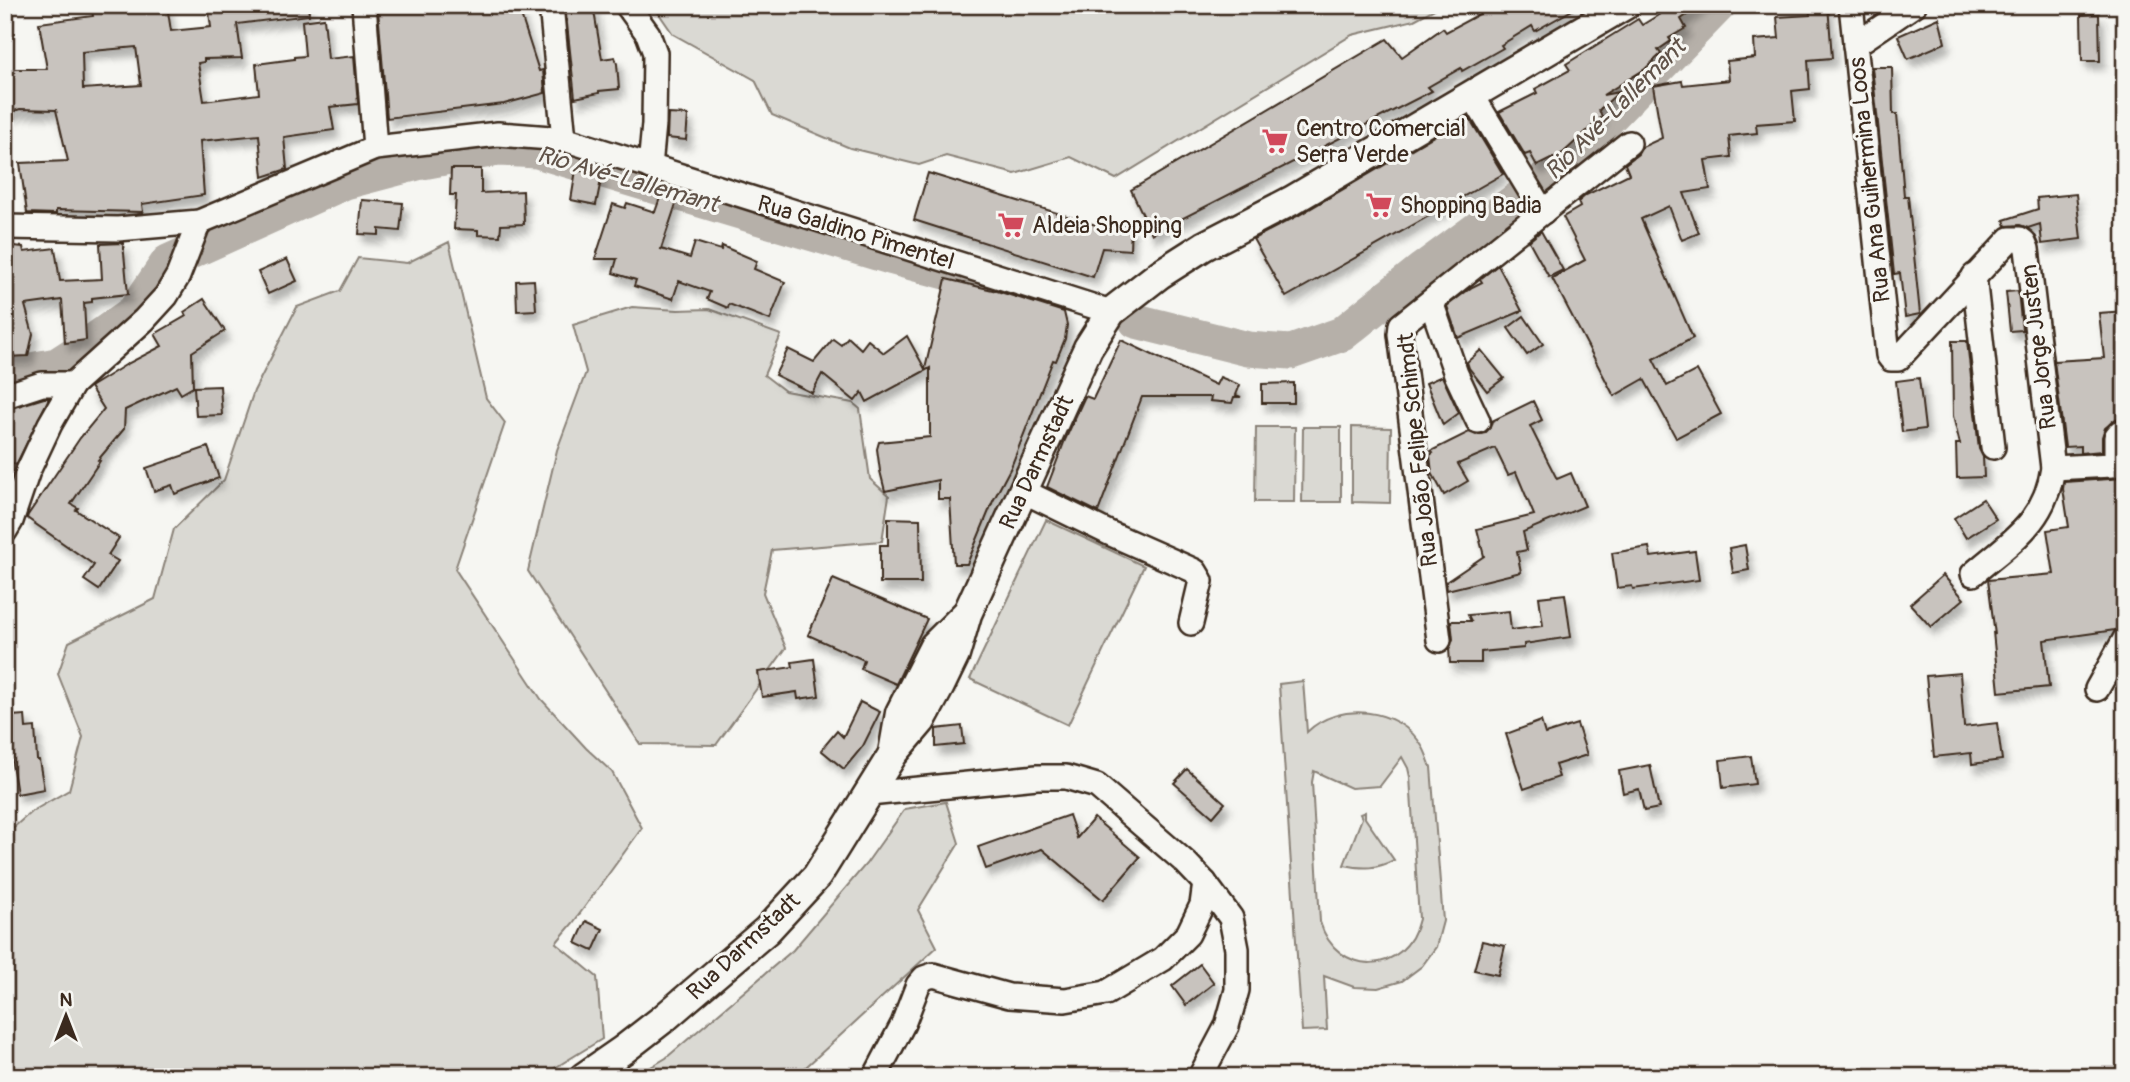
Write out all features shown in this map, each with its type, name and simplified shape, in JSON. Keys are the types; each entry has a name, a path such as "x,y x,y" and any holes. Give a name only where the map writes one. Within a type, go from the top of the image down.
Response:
{"main road":[{"name":"Rua Darmstadt","path":"584,1076 663,1019 767,930 817,876 893,754 900,713 934,646 967,614 1088,348 1111,312 1160,274 1204,246 1291,201 1625,5"}],"street":[{"path":"364,5 375,148"},
{"path":"551,5 564,139"},
{"path":"627,5 648,34 655,53 654,124 650,167"},
{"name":"Rua Ana Guihermina Loos","path":"1851,5 1888,355 1891,359 1898,359 1975,276"},
{"path":"1855,45 1914,5"},
{"path":"1472,95 1540,206"},
{"name":"Rua Galdino Pimentel","path":"5,227 118,229 199,223 375,148 498,134 564,139 1111,312"},
{"name":"Rua João Felipe Schimdt","path":"1439,640 1401,325 1540,206 1629,143"},
{"path":"5,531 12,521 28,471 73,384 144,320 166,296 178,276 199,223"},
{"name":"Rua Jorge Justen","path":"1973,574 2026,528 2038,514 2050,485 2053,468 2024,242 2010,239 1975,276"},
{"path":"1975,276 1993,447"},
{"path":"1431,302 1456,374 1478,421"},
{"path":"5,396 42,384 73,384"},
{"path":"2053,468 2112,465 2116,459 2116,437 2125,431"},
{"path":"1023,491 1195,571 1201,581 1191,623"},
{"path":"2097,689 2125,639"},
{"path":"869,794 1037,777 1066,776 1097,786 1186,863 1231,918 1237,949 1237,990 1227,1026 1200,1077"},
{"path":"875,1077 903,1024 918,985 924,978 933,975 1009,996 1065,1000 1106,993 1163,959 1188,934 1202,905 1205,883"}],"shaded area":[{"path":"653,5 1461,5 1452,11 1438,7 1414,20 1352,35 1116,179 1071,157 1015,174 946,156 919,165 850,148 772,115 755,80 673,34"},
{"path":"449,242 486,398 505,423 455,569 541,699 612,772 642,828 556,943 597,977 602,1039 540,1077 5,1077 5,835 31,812 69,790 83,737 58,674 69,642 155,599 174,529 224,480 254,391 297,307 340,291 358,258 407,263"},
{"path":"632,307 709,309 781,335 764,375 785,391 853,403 860,409 870,479 889,496 882,541 772,550 763,593 786,648 716,745 640,744 528,571 557,450 586,372 573,325"},
{"path":"1256,427 1295,427 1294,502 1255,502"},
{"path":"1303,427 1341,427 1341,502 1302,502"},
{"path":"1352,427 1391,428 1390,503 1352,502"},
{"path":"1046,520 1144,566 1068,725 970,679"},
{"path":"1303,681 1307,732 1320,722 1335,716 1368,713 1384,716 1412,733 1423,748 1431,767 1443,921 1436,947 1422,966 1402,981 1378,988 1354,987 1324,976 1327,1030 1302,1031 1279,684","holes":["1402,757 1408,768 1419,919 1412,938 1400,951 1386,960 1371,963 1355,961 1341,953 1329,940 1320,922 1312,782 1314,771 1351,788 1380,786"]},
{"path":"946,802 959,843 918,910 937,947 795,1077 634,1077 666,1058 793,950 866,864 905,809"},
{"path":"1365,812 1365,818 1394,860 1370,867 1344,865 1362,818 1360,814"}],"building":[{"path":"91,5 167,5 171,31 211,27 208,5 308,5 309,15 237,24 242,58 204,59 204,62 198,63 204,101 259,94 256,64 305,56 302,21 324,18 328,59 354,56 358,104 330,107 334,130 284,137 287,169 263,177 259,135 200,141 204,195 142,204 143,212 56,210 56,214 27,213 20,163 68,161 56,110 20,109 5,114 5,69 47,69 39,23 93,16","holes":["136,47 141,85 83,89 82,52"]},
{"path":"409,5 503,5 503,11 519,9 539,71 543,70 545,93 504,104 387,118 378,10"},
{"path":"565,5 593,5 602,59 615,57 619,89 575,98"},
{"name":"Centro Comercial Serra Verde","path":"1496,5 1581,5 1535,31 1532,26 1501,45 1503,48 1428,87 1432,91 1152,234 1131,190 1387,39 1402,57 1443,28 1446,32"},
{"path":"1675,5 1702,5 1681,19 1686,28 1669,38 1671,41 1658,50 1661,54 1645,69 1603,95 1619,92 1599,110 1602,117 1563,153 1537,166 1530,153 1525,155 1499,112 1537,93 1535,89 1570,70 1566,64 1638,19 1642,25"},
{"path":"1809,5 1828,5 1832,58 1808,60 1810,89 1792,91 1795,121 1756,124 1757,133 1729,136 1731,157 1705,160 1710,189 1684,193 1699,233 1682,240 1669,206 1641,219 1693,338 1653,359 1667,386 1697,370 1721,414 1676,438 1644,379 1614,396 1552,278 1585,260 1563,217 1580,207 1578,202 1586,195 1629,174 1625,164 1638,154 1642,147 1662,138 1653,86 1682,81 1683,85 1729,80 1727,61 1755,58 1754,40 1779,38 1777,17 1810,15"},
{"path":"2099,14 2100,61 2082,61 2081,15"},
{"path":"1939,18 1945,43 1908,59 1898,36"},
{"path":"1872,67 1892,67 1893,114 1897,114 1904,196 1908,196 1920,314 1905,317 1900,273 1894,274"},
{"path":"668,114 688,115 686,140 667,138"},
{"name":"Shopping Badia","path":"1468,116 1503,174 1286,297 1253,239"},
{"path":"451,169 481,169 481,193 523,191 524,224 501,225 500,236 478,235 478,230 454,229 456,195 450,195"},
{"path":"576,170 602,175 596,205 571,200"},
{"name":"Aldeia Shopping","path":"928,173 1112,230 1113,224 1131,225 1130,250 1102,248 1093,277 914,220"},
{"path":"2076,194 2081,239 2042,244 2040,224 2028,228 2020,225 2006,226 2004,220 2038,209 2037,198"},
{"path":"661,195 677,201 661,249 690,258 695,242 721,250 722,246 757,261 754,269 785,282 770,320 729,304 728,308 707,299 710,292 679,281 673,299 634,286 636,280 613,273 617,259 595,259 613,204 625,208 627,203 655,212"},
{"path":"362,200 403,203 400,231 379,229 379,235 359,234"},
{"path":"1541,231 1563,270 1549,277 1529,241"},
{"path":"123,243 128,294 92,298 92,302 84,303 86,340 65,343 62,300 25,305 33,334 28,356 5,357 5,245 23,247 24,252 55,248 60,281 102,279 100,244"},
{"path":"287,259 297,281 268,294 258,272"},
{"path":"1498,265 1522,311 1458,338 1447,306 1482,282 1480,279"},
{"path":"946,279 997,291 1064,312 1067,325 1065,339 1056,361 1053,360 1011,467 993,501 967,564 954,564 950,499 938,499 938,480 885,491 880,471 877,449 879,442 930,437 930,368 867,402 862,392 855,401 822,374 812,393 775,375 788,349 814,362 833,339 841,345 848,337 861,349 868,340 884,353 907,336 925,369"},
{"path":"534,280 536,310 517,311 516,281"},
{"path":"2018,291 2022,330 2010,331 2006,292"},
{"path":"204,299 225,331 192,352 193,387 181,394 176,386 125,410 124,429 98,460 100,461 71,504 119,538 108,555 118,561 99,590 84,580 94,565 27,518 28,515 80,438 104,409 90,387 162,346 155,334 186,316 184,312"},
{"path":"2125,311 2125,417 2116,419 2105,428 2102,451 2081,453 2081,446 2065,447 2054,361 2104,358 2099,313"},
{"path":"1524,316 1543,344 1527,355 1508,328"},
{"path":"1121,340 1216,385 1220,377 1240,385 1236,395 1241,397 1234,397 1232,403 1210,401 1211,397 1142,397 1098,512 1047,487 1085,396 1093,399"},
{"path":"1952,341 1967,341 1984,477 1957,478 1956,444 1960,444 1953,416"},
{"path":"1481,350 1504,378 1487,391 1467,362"},
{"path":"1442,376 1459,413 1443,425 1426,383"},
{"path":"1919,378 1925,429 1902,432 1896,381"},
{"path":"1294,383 1294,403 1262,403 1262,384"},
{"path":"220,386 222,415 196,416 194,387"},
{"path":"49,398 16,465 5,458 5,410"},
{"path":"1533,401 1542,420 1530,426 1557,479 1571,473 1585,506 1523,532 1527,550 1517,552 1521,572 1447,590 1446,582 1484,556 1477,529 1534,515 1516,472 1508,475 1495,448 1458,464 1468,481 1444,495 1432,473 1431,451 1469,432 1476,435 1485,433 1492,421"},
{"path":"208,447 219,478 175,494 172,485 154,491 146,468"},
{"path":"2125,478 2125,625 2115,630 2044,640 2049,687 1999,692 1988,580 2054,574 2047,530 2069,527 2064,482"},
{"path":"1983,499 1996,519 1966,538 1954,518"},
{"path":"888,518 920,519 921,583 880,583 880,545 888,545"},
{"path":"1745,545 1749,570 1733,573 1729,548"},
{"path":"1649,547 1651,557 1695,551 1699,580 1633,589 1632,586 1617,588 1612,553"},
{"path":"1943,575 1964,599 1931,627 1910,604"},
{"path":"833,579 927,619 896,684 861,669 864,660 808,635"},
{"path":"1565,594 1571,637 1524,644 1524,648 1481,652 1481,663 1450,663 1449,649 1453,639 1451,621 1471,621 1468,615 1509,611 1511,630 1543,626 1539,597"},
{"path":"814,659 819,696 798,699 797,692 762,697 758,672 793,667 792,662"},
{"path":"1960,673 1964,727 1997,723 2002,760 1972,764 1971,753 1934,757 1926,676"},
{"path":"860,702 880,712 863,746 844,769 821,750 837,731 843,737"},
{"path":"25,715 26,728 35,727 37,760 44,789 17,794 12,764 11,716"},
{"path":"1541,721 1545,734 1577,724 1587,755 1555,765 1559,777 1524,789 1506,734"},
{"path":"962,726 964,744 936,747 936,729"},
{"path":"1751,756 1755,784 1723,788 1720,760"},
{"path":"1650,765 1659,808 1644,811 1639,789 1623,793 1619,771"},
{"path":"1187,769 1225,803 1213,817 1174,783"},
{"path":"1069,815 1077,838 1094,818 1140,857 1103,900 1042,849 986,869 978,847"},
{"path":"586,921 603,929 593,951 576,943"},
{"path":"1482,941 1505,946 1498,975 1474,970"},
{"path":"1200,964 1214,983 1186,1005 1172,986"}],"waterway":[{"name":"Rio Avé‐Lallemant","path":"1136,321 1248,349 1291,352 1342,334 1423,269 1560,168 1719,5"},
{"name":"Rio Avé‐Lallemant","path":"5,375 57,365 85,347 134,312 168,262 345,182 417,163 499,149 537,151 890,257 1006,288"}],"place":[{"name":"Centro Comercial Serra Verde","path":"1275,141"},
{"name":"Shopping Badia","path":"1379,205"},
{"name":"Aldeia Shopping","path":"1011,225"}]}
